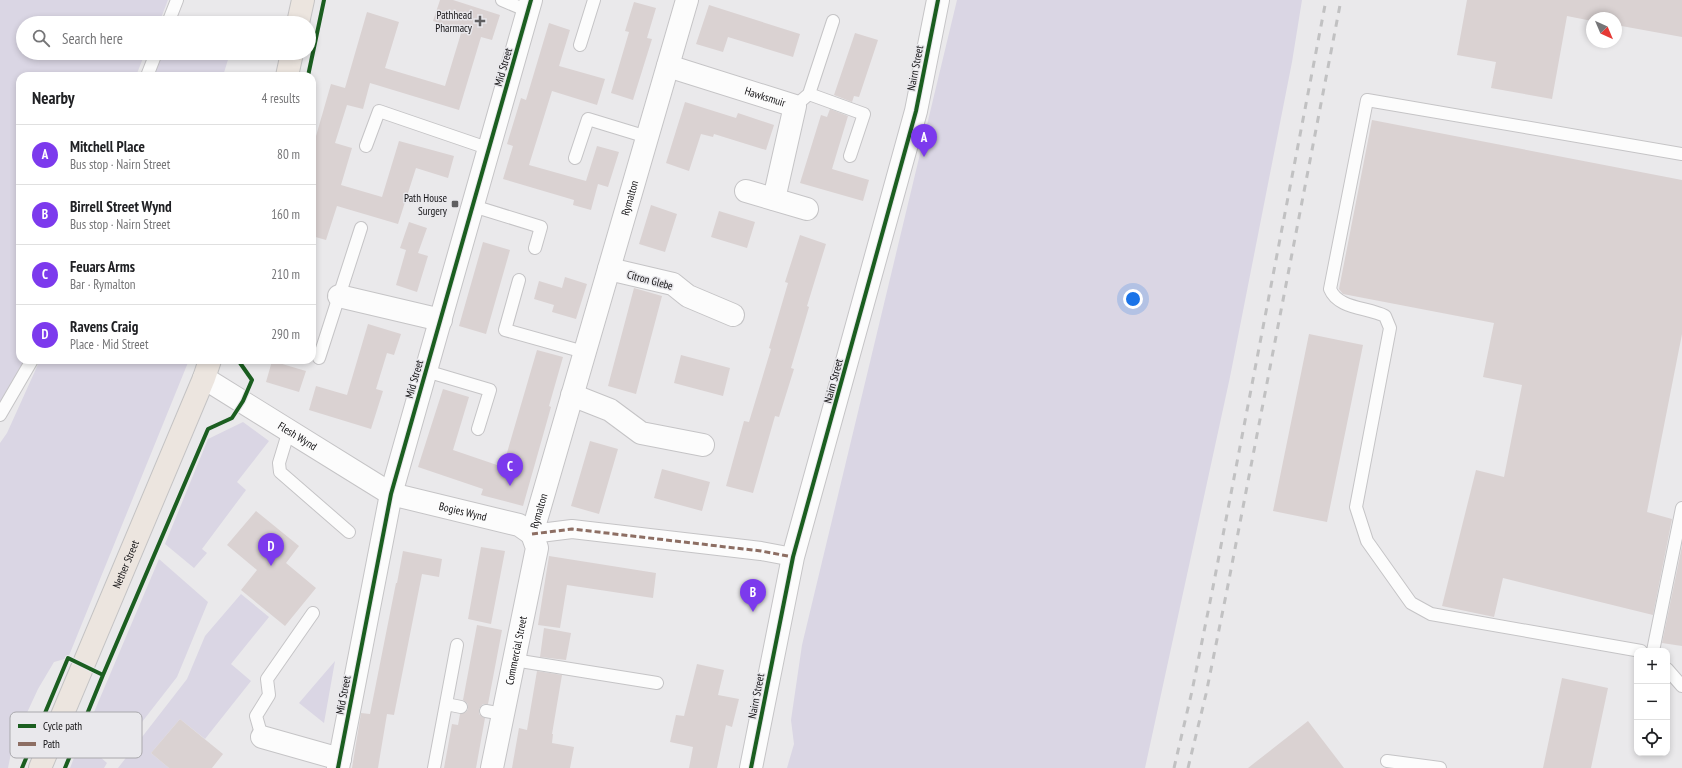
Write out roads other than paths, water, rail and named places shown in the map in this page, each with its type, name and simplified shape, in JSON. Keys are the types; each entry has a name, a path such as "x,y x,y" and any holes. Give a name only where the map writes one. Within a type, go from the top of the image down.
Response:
{"main road":[{"path":"300,16 303,0"},
{"path":"288,72 290,60"},
{"name":"Nether Street","path":"63,712 207,369"},
{"name":"Nether Street","path":"40,768 44,758"}],"street":[{"name":"Rymalton","path":"532,534 686,0"},
{"name":"Nairn Street","path":"751,768 793,557 916,111 937,0"},
{"name":"Mid Street","path":"339,763 391,494 530,6"},
{"name":"Hawksmuir","path":"668,66 802,100 774,199"},
{"path":"746,191 806,209"},
{"name":"Citron Glebe","path":"609,269 673,284 688,296 733,315"},
{"path":"339,296 440,320"},
{"name":"Flesh Wynd","path":"207,369 289,430 391,494"},
{"path":"572,395 610,410 641,433 702,446"},
{"name":"Bogies Wynd","path":"391,494 519,525 532,534"},
{"path":"532,534 572,529 761,551 793,557"},
{"name":"Commercial Street","path":"492,768 495,713 514,660 537,548 532,534"},
{"path":"262,737 339,763"}],"lane":[{"path":"171,16 177,0"},
{"path":"502,0 530,6"},
{"path":"580,45 594,0"},
{"path":"833,21 802,100 864,114 850,156"},
{"path":"149,72 153,60"},
{"path":"1634,650 1431,614 1411,603 1366,541 1356,507 1390,328 1385,316 1377,312 1340,302 1333,297 1330,289 1336,252 1367,100 1682,154"},
{"path":"366,146 379,111 490,149"},
{"path":"575,158 588,119 647,137"},
{"path":"473,206 541,227 535,248"},
{"path":"320,358 361,228"},
{"path":"519,280 505,330 584,352"},
{"path":"0,415 30,364"},
{"path":"426,371 490,390 478,429"},
{"path":"289,430 279,463 280,472 348,532"},
{"path":"1655,648 1682,508"},
{"path":"262,737 256,716 269,695 267,679 313,613"},
{"path":"434,768 457,646"},
{"path":"514,660 657,683"},
{"path":"1670,672 1682,686"},
{"path":"446,704 461,706"},
{"path":"1387,761 1440,768"}],"railway":[{"path":"1174,768 1192,691 1213,587 1326,0"},
{"path":"1188,768 1206,694 1227,590 1341,0"}],"place":[{"name":"Pathhead Pharmacy","path":"480,21"},
{"name":"Mitchell Place","path":"924,157"},
{"name":"Path House Surgery","path":"455,204"},
{"name":"Feuars Arms","path":"510,486"},
{"name":"Ravens Craig","path":"271,566"},
{"name":"Birrell Street Wynd","path":"753,612"}]}
